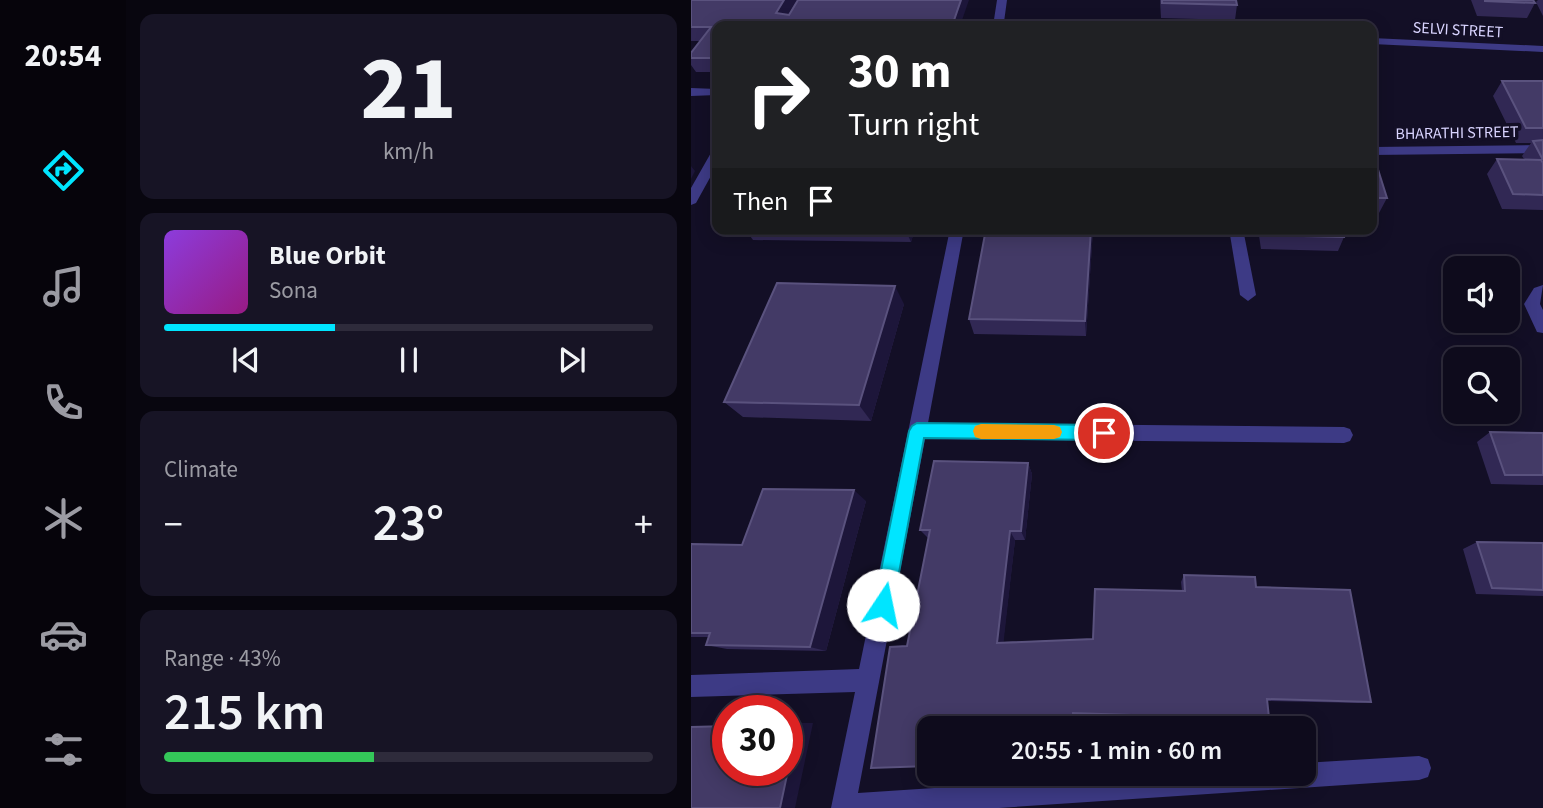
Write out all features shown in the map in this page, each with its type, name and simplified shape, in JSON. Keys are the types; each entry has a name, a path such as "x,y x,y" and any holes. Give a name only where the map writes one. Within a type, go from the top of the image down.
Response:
{"street":[{"path":"999,21 1002,0"},
{"name":"SELVI STREET","path":"1377,41 1543,49"},
{"path":"691,92 712,92"},
{"name":"BHARATHI STREET","path":"1377,151 1543,149"},
{"path":"691,200 712,163"},
{"path":"956,235 843,807 1419,768"},
{"path":"1237,235 1248,295"},
{"path":"1543,291 1539,292 1532,304 1543,327"},
{"path":"917,431 1344,435"},
{"path":"691,686 869,680"}],"building":[{"path":"691,0 784,0 776,13 789,15 798,0 961,0 954,21 712,21 712,58 691,58 691,53 711,27 691,27"},
{"path":"1162,0 1236,0 1237,5 1162,3"},
{"path":"1533,0 1535,3 1485,1"},
{"path":"1502,81 1543,81 1543,128 1526,128"},
{"path":"1543,140 1543,160 1533,141"},
{"path":"1497,159 1541,160 1543,195 1513,194"},
{"path":"1377,166 1387,198 1377,198"},
{"path":"985,235 1091,235 1085,321 969,319"},
{"path":"1265,235 1344,235 1344,237"},
{"path":"777,283 895,286 859,405 724,402"},
{"path":"1490,432 1543,433 1543,475 1505,475"},
{"path":"934,461 1028,463 1021,531 1010,531 997,643 1093,639 1095,589 1185,591 1184,575 1255,577 1256,587 1350,590 1371,702 1267,699 1269,716 1073,713 1073,716 917,716 917,766 871,768 890,647 907,646 930,530 920,530"},
{"path":"763,489 854,490 810,647 706,645 710,633 691,633 691,544 742,545"},
{"path":"1477,542 1543,543 1543,590 1492,588"},
{"path":"712,726 712,786 785,786 780,808 691,808 691,727"}],"slow traffic":[{"path":"981,431 1054,432"}],"route":[{"path":"883,605 917,431 1104,433"}]}
